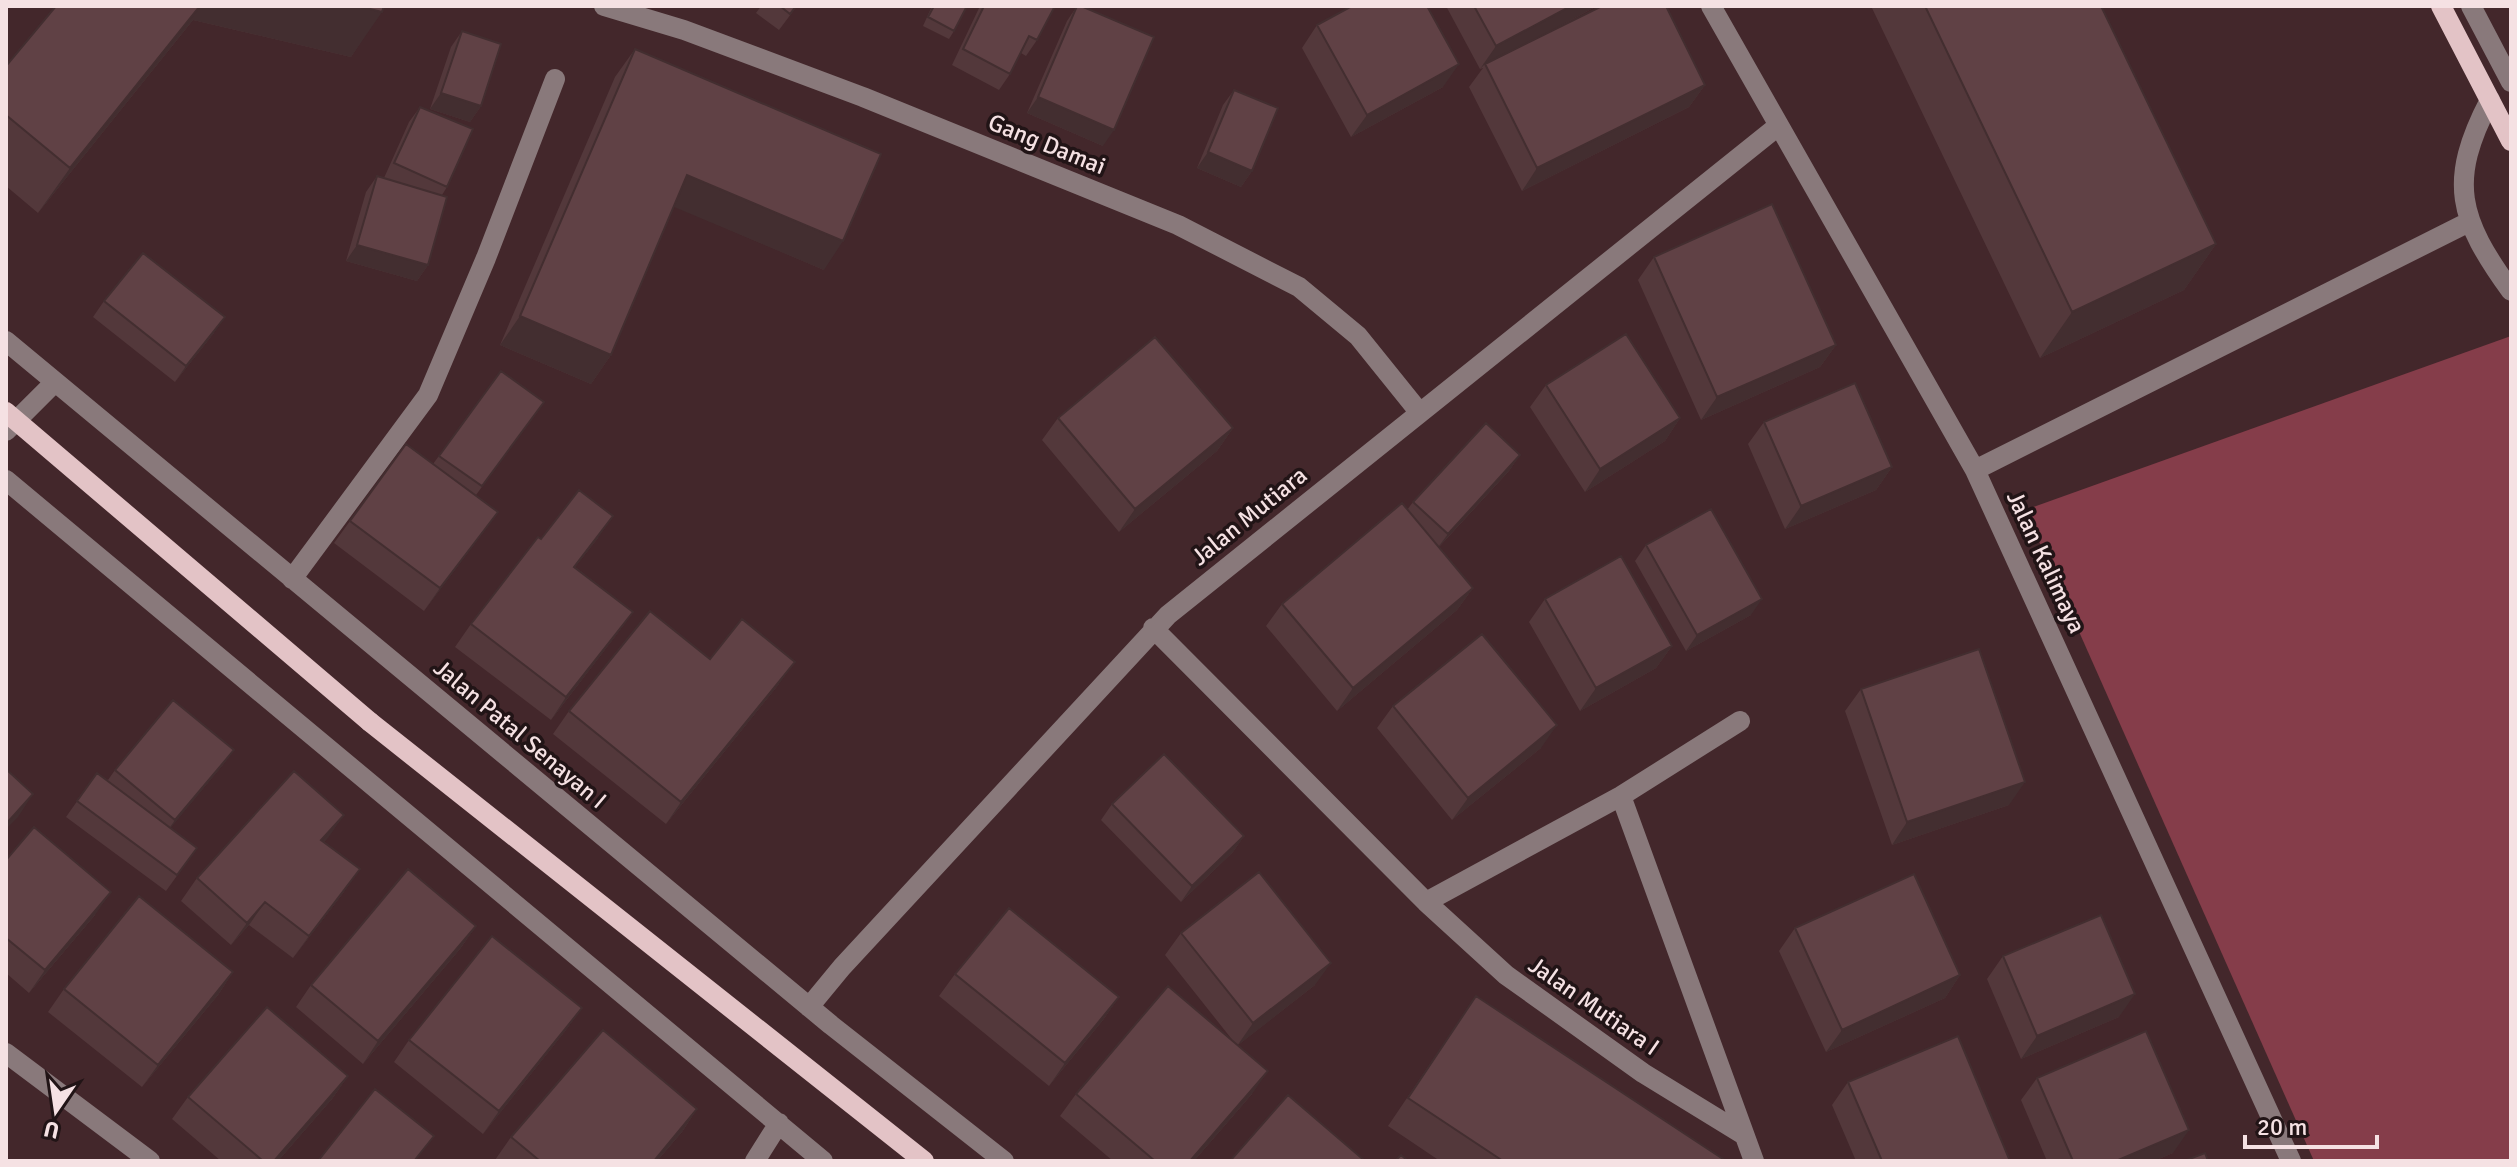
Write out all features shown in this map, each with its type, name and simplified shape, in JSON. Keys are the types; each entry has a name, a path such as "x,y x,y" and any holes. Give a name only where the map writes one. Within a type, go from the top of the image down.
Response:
{"main road":[{"path":"2441,6 2511,141"},
{"path":"6,412 370,722 924,1161"}],"street":[{"name":"Gang Damai","path":"604,6 684,30 863,97 1178,225 1299,287 1358,336 1420,413"},
{"name":"Jalan Kalimaya","path":"1711,6 1975,470 2291,1161"},
{"path":"2471,6 2511,82"},
{"path":"292,579 428,395 486,258 555,79"},
{"path":"2490,100 2473,133 2463,194 2477,241 2511,291"},
{"name":"Jalan Mutiara","path":"809,1007 842,967 1153,628 1778,126"},
{"path":"1975,470 2469,222"},
{"name":"Jalan Patal Senayan I","path":"6,341 809,1007 1004,1161"},
{"path":"6,431 55,382"},
{"path":"6,480 823,1161"},
{"name":"Jalan Mutiara I","path":"1153,628 1426,902 1506,975 1643,1073 1744,1135"},
{"path":"1426,902 1621,796 1740,721"},
{"path":"1621,796 1754,1161"},
{"path":"6,1053 150,1161"},
{"path":"755,1161 779,1123"}],"shaded area":[{"path":"2511,336 2511,1161 2314,1161 2025,510"}],"building":[{"path":"56,6 200,6 70,168 6,115 6,66"},
{"path":"358,6 384,6 382,12"},
{"path":"780,6 796,6 790,14"},
{"path":"934,6 967,6 954,31 928,17"},
{"path":"984,6 1055,6 1037,40 1029,36 1010,74 963,49"},
{"path":"1077,6 1154,37 1114,130 1038,97"},
{"path":"1352,6 1427,6 1459,64 1367,115 1317,25"},
{"path":"1474,6 1571,6 1496,46"},
{"path":"1602,6 1666,6 1705,85 1537,168 1485,64"},
{"path":"1925,6 2101,6 2216,244 2072,312"},
{"path":"462,31 501,44 481,106 441,93"},
{"path":"635,49 881,154 843,241 687,175 611,355 520,316"},
{"path":"1234,90 1278,108 1252,171 1208,152"},
{"path":"420,107 473,129 447,187 394,163"},
{"path":"377,176 447,197 428,265 357,245"},
{"path":"1772,204 1836,345 1717,397 1654,257"},
{"path":"143,253 225,317 186,366 104,301"},
{"path":"1626,334 1680,418 1600,469 1546,385"},
{"path":"1155,337 1233,428 1135,509 1058,418"},
{"path":"501,371 544,402 482,486 439,456"},
{"path":"1855,383 1892,467 1801,506 1764,422"},
{"path":"1486,423 1520,455 1448,534 1413,502"},
{"path":"406,444 498,512 440,588 350,521"},
{"path":"579,490 613,516 574,567 633,612 566,697 471,624 538,537 541,539"},
{"path":"1402,503 1473,588 1353,688 1282,604"},
{"path":"1711,509 1762,599 1697,635 1646,545"},
{"path":"1621,556 1672,646 1596,688 1545,599"},
{"path":"650,611 710,659 742,619 795,662 681,802 569,711"},
{"path":"1482,634 1557,725 1468,798 1393,706"},
{"path":"1979,649 2025,782 1907,822 1861,689"},
{"path":"173,700 234,750 175,820 115,770"},
{"path":"1164,754 1244,836 1192,886 1112,804"},
{"path":"6,769 33,794 6,824"},
{"path":"294,771 344,815 321,840 360,869 309,936 265,902 247,923 197,878"},
{"path":"97,773 197,848 177,875 77,801"},
{"path":"34,827 111,892 45,970 6,938 6,860"},
{"path":"408,869 476,926 378,1041 311,985"},
{"path":"1259,872 1331,963 1253,1023 1181,933"},
{"path":"1914,874 1960,975 1842,1030 1795,928"},
{"path":"139,896 233,972 158,1065 64,989"},
{"path":"1009,908 1119,997 1065,1063 955,974"},
{"path":"2101,915 2135,994 2037,1036 2003,956"},
{"path":"492,936 582,1008 499,1111 409,1040"},
{"path":"1168,986 1268,1071 1190,1161 1155,1161 1076,1094"},
{"path":"1476,996 1726,1161 1503,1161 1408,1098"},
{"path":"267,1007 348,1076 274,1161 263,1161 188,1097"},
{"path":"603,1030 697,1109 654,1161 540,1161 511,1137"},
{"path":"2146,1031 2189,1130 2116,1161 2073,1161 2037,1078"},
{"path":"1958,1036 2010,1161 1882,1161 1848,1082"},
{"path":"375,1089 434,1136 414,1161 318,1161"},
{"path":"1288,1095 1365,1161 1230,1161"},
{"path":"2205,1153 2208,1161 2184,1161"}]}
